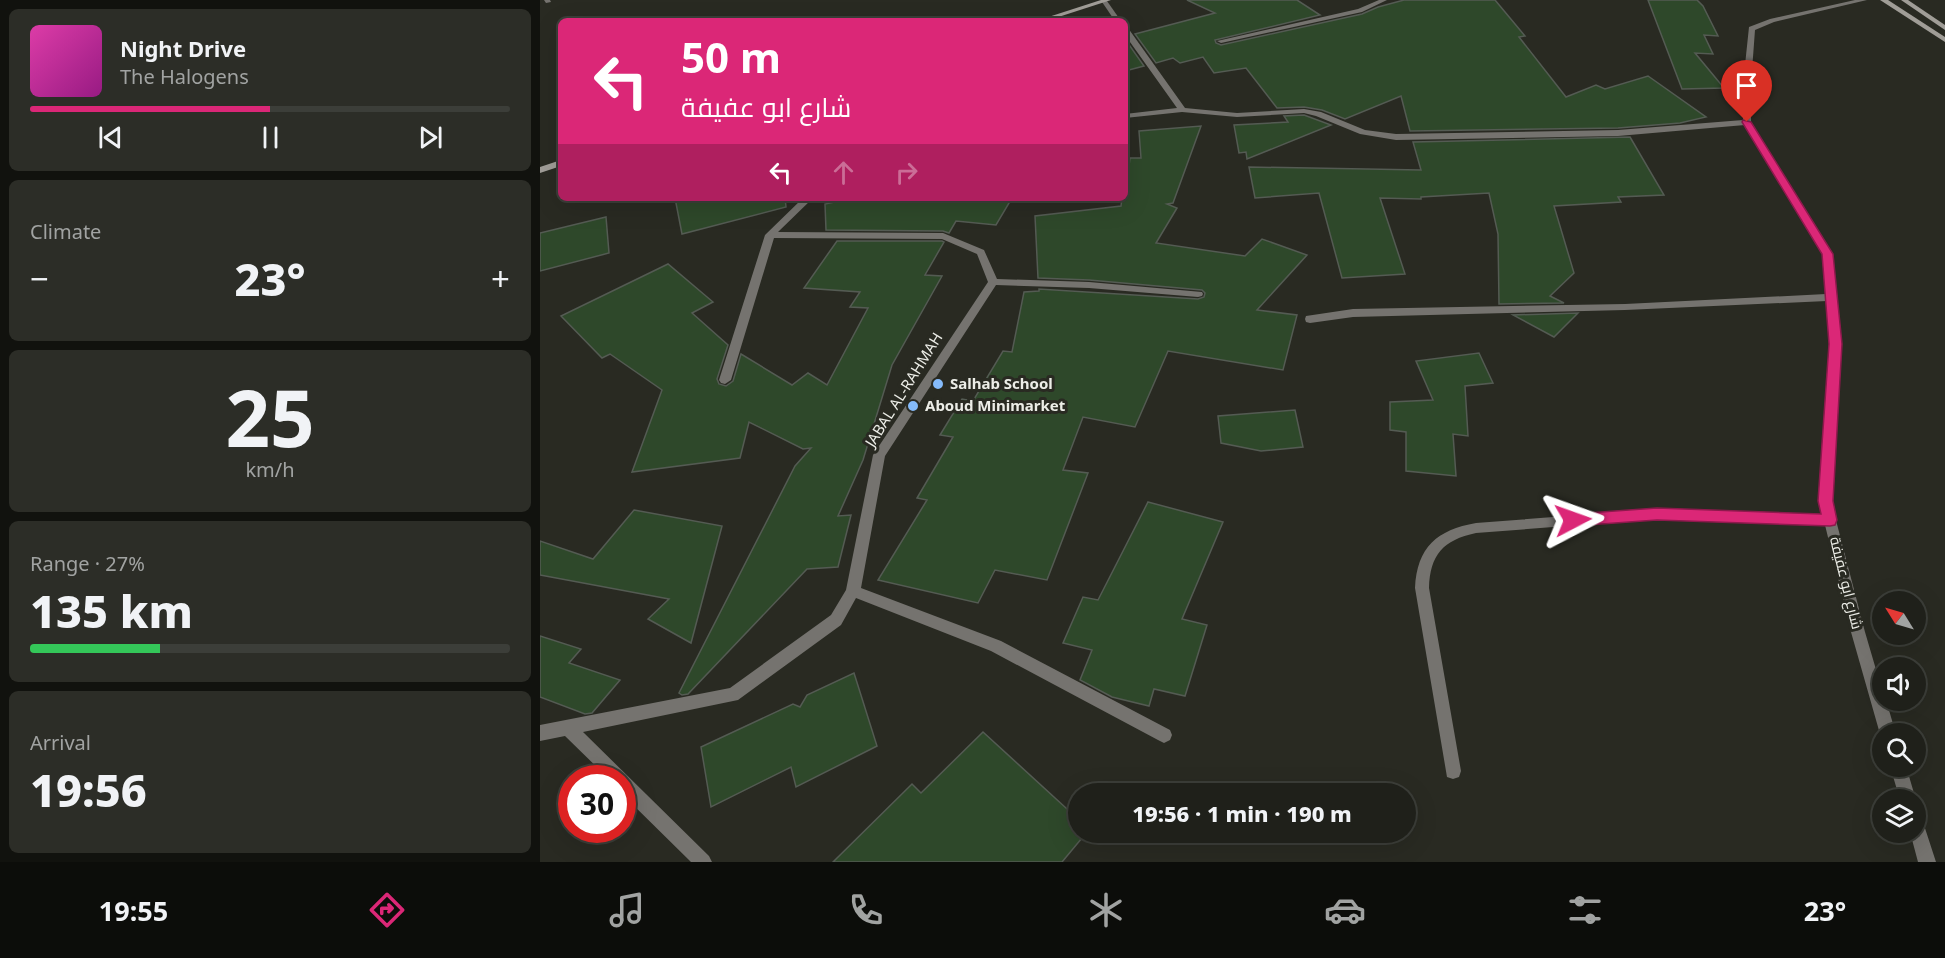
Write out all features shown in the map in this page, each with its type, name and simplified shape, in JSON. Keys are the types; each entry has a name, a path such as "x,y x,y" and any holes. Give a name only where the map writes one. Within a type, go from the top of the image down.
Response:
{"main road":[{"path":"1883,0 1945,40"},
{"path":"1904,0 1945,28"},
{"path":"1049,18 1107,1"},
{"path":"540,170 558,164"}],"street":[{"path":"1221,41 1360,11 1384,0"},
{"path":"1128,116 1182,110 1237,115 1310,111 1363,132 1396,137 1618,133 1747,122 1747,84 1752,29 1763,22 1864,0"},
{"path":"1107,1 1116,18"},
{"path":"1128,34 1182,110"},
{"name":"شارع ابو عفيفة","path":"1747,122 1828,254 1836,344 1825,501 1858,632 1885,723"},
{"path":"725,380 770,235 805,201"},
{"path":"770,235 944,236 981,252 993,282 1089,285 1198,294"},
{"name":"JABAL AL-RAHMAH","path":"540,733 733,695 836,620 853,591 879,455 993,282"},
{"path":"1310,319 1353,313 1625,307 1832,297"},
{"path":"1453,771 1422,588 1426,560 1431,550 1446,537 1456,532 1476,528 1657,514 1830,520"},
{"path":"853,591 996,646 1164,735"},
{"path":"569,729 606,765"},
{"path":"636,796 703,862"},
{"path":"1921,843 1926,862"}],"building":[{"path":"1187,0 1297,0 1320,15 1215,40 1221,45 1362,14 1404,0 1495,0 1525,36 1519,37 1566,97 1596,85 1605,89 1648,76 1706,117 1680,123 1618,128 1410,131 1401,96 1345,119 1322,110 1304,107 1277,108 1246,68 1214,73 1203,57 1180,63 1173,58 1156,63 1135,34 1215,13"},
{"path":"1648,0 1697,0 1703,6 1718,36 1704,35 1713,54 1695,53 1724,88 1682,89"},
{"path":"1128,43 1144,66 1128,70"},
{"path":"1304,115 1331,125 1247,159 1246,152 1239,153 1234,125 1288,122 1284,116"},
{"path":"1201,126 1173,203 1167,204 1177,208 1156,243 1245,256 1262,239 1307,255 1257,310 1297,315 1283,370 1168,351 1135,427 1083,417 1063,470 1088,473 1047,580 995,570 978,603 878,580 927,500 917,498 953,437 940,435 962,399 973,401 1003,351 1012,352 1024,292 1039,291 1039,289 1198,299 1204,297 1205,293 1202,290 1038,278 1035,216 1121,206 1122,201 1128,201 1130,158 1141,158 1139,131"},
{"path":"1630,137 1664,195 1618,197 1621,202 1554,206 1574,273 1550,296 1564,303 1499,304 1498,234 1489,193 1421,197 1421,199 1380,198 1405,274 1342,278 1319,193 1255,198 1249,167 1421,170 1413,142"},
{"path":"676,201 785,201 786,207 682,234"},
{"path":"840,201 1010,201 996,225 956,221 949,233 943,231 826,230 825,204"},
{"path":"606,217 609,253 540,271 540,233"},
{"path":"837,241 942,241 944,242 925,275 942,276 892,365 863,460 838,516 851,515 838,567 807,569 688,694 682,695 679,693 795,466 811,448 803,449 749,422 740,458 632,472 662,390 610,354 602,358 561,316 668,264 713,302 692,313 728,345 717,379 719,384 726,386 733,381 741,354 792,385 808,373 827,385 868,308 850,307 860,292 804,288"},
{"path":"1578,313 1554,337 1513,315"},
{"path":"1479,353 1493,383 1465,386 1468,436 1453,434 1456,476 1406,471 1406,432 1390,430 1390,402 1433,400 1416,361"},
{"path":"1295,410 1303,447 1261,451 1221,443 1218,416"},
{"path":"1148,502 1223,522 1182,619 1207,625 1185,696 1154,689 1149,706 1112,697 1080,680 1092,650 1063,643 1083,597 1098,600"},
{"path":"634,510 722,526 691,643 648,619 669,599 540,575 540,541 593,559"},
{"path":"540,636 581,649 569,663 620,680 592,713 585,714 540,697"},
{"path":"854,673 877,746 796,787 791,767 711,807 701,747 793,704 800,707 807,695"},
{"path":"983,732 1068,810 1068,843 1078,843 1062,862 833,862 912,784 921,793"}],"place":[{"name":"Salhab School","path":"938,384"},
{"name":"Aboud Minimarket","path":"913,406"}],"route":[{"path":"1573,520 1657,514 1830,520 1825,501 1836,344 1828,254 1747,122"}]}
